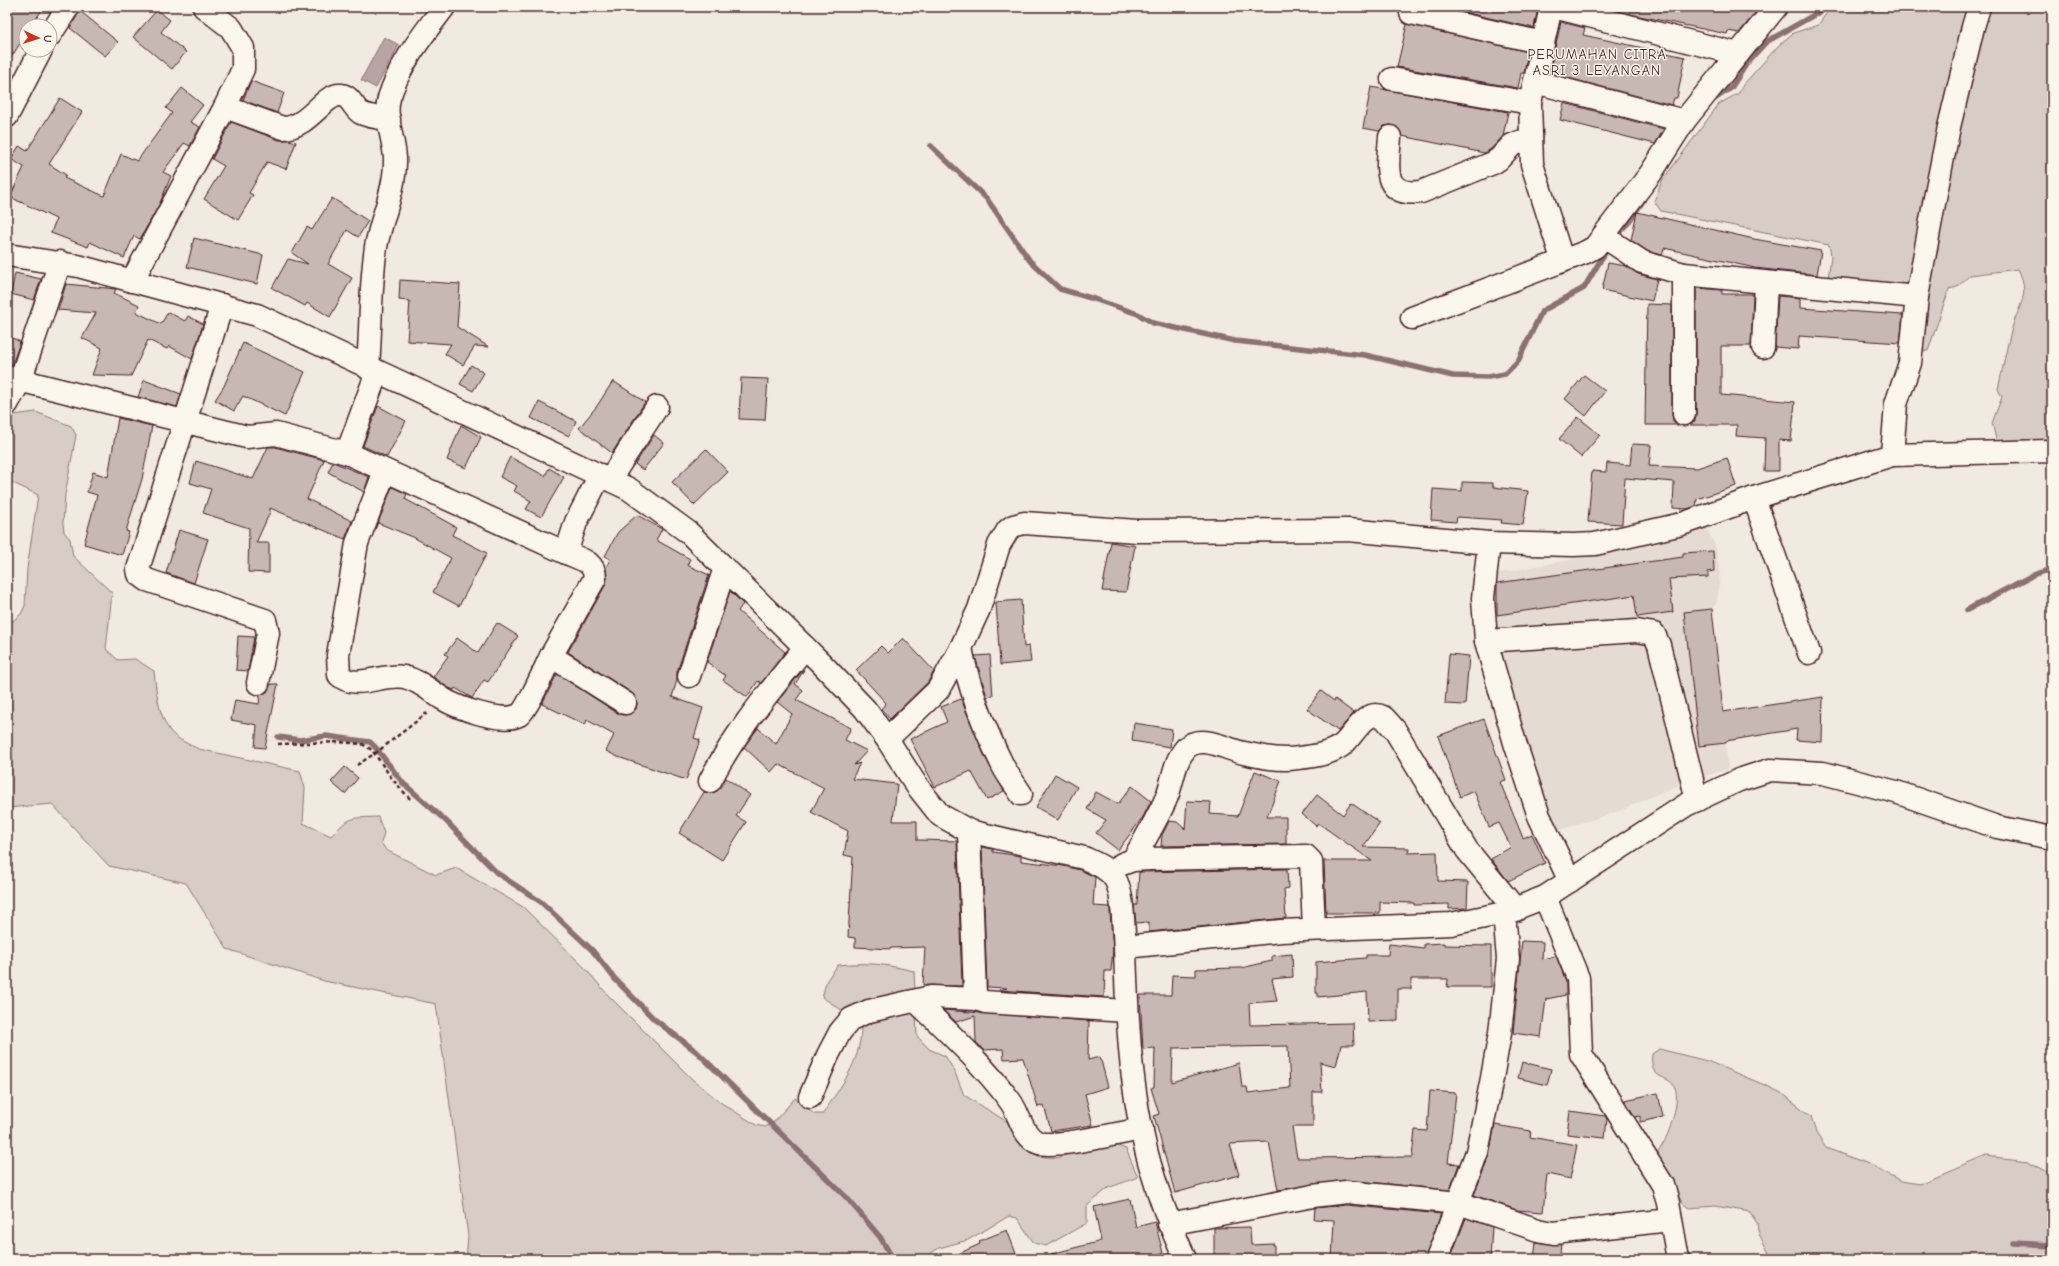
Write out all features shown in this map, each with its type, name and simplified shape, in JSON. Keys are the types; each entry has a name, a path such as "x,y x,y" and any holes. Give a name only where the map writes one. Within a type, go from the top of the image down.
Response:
{"street":[{"path":"58,23 68,7"},
{"path":"132,280 226,107 243,69 243,48 231,28 204,7"},
{"path":"347,453 372,370 373,269 377,244 391,188 395,158 389,119 389,99 410,52 444,7"},
{"path":"1562,259 1532,164 1531,138 1530,103 1543,43 1553,7 1738,54"},
{"path":"1412,318 1610,240 1684,121 1776,7"},
{"path":"1892,455 1896,404 1910,363 1916,297 1949,127 1979,7"},
{"path":"1411,13 1543,43"},
{"path":"7,116 37,58"},
{"path":"1392,79 1530,103"},
{"path":"1535,82 1684,121"},
{"path":"226,107 283,128 288,128 308,119 328,99 339,95 348,97 355,108 361,113 389,119"},
{"path":"1390,137 1388,172 1391,184 1394,188 1411,194 1421,192 1493,163 1499,159 1512,145 1531,138"},
{"path":"1610,240 1642,262 1684,274 1916,297"},
{"path":"7,255 60,262 132,280 257,315 372,370 605,477 648,501 688,532 805,647 864,709 887,739 917,786 936,811 946,819 969,831 1084,858 1096,863 1108,872 1117,882 1120,894 1125,947 1129,1040 1142,1129 1150,1165 1169,1224 1185,1259"},
{"path":"7,404 14,379 60,262"},
{"path":"1684,274 1684,414"},
{"path":"1763,347 1766,283"},
{"path":"222,305 139,564 139,574 147,580 265,620 268,633 258,683"},
{"path":"14,379 247,437 276,434 347,453 566,554 590,563 594,569 595,578 551,656 523,711 519,715 510,718 490,716 445,700 423,685 404,677 387,676 355,682 343,679 339,675 338,655 350,577 357,543 385,471"},
{"path":"566,554 576,522 605,477 657,407"},
{"path":"887,739 938,690 961,648 979,609 999,545 1008,530 1019,524 1137,530 1348,530 1489,543 1553,545 1595,544 1682,524 1754,498 1892,455 2052,451"},
{"path":"1754,498 1809,653"},
{"path":"1489,543 1483,598 1486,641 1515,743 1538,816 1570,881"},
{"path":"689,676 725,568"},
{"path":"1486,641 1637,631 1654,634 1659,644 1697,800"},
{"path":"710,781 722,758 752,714 805,647"},
{"path":"961,648 968,681 983,722 1003,766 1021,794"},
{"path":"551,656 625,703"},
{"path":"1133,860 1166,801 1180,759 1186,748 1194,743 1217,745 1244,753 1284,760 1316,756 1342,746 1370,716 1377,715 1383,717 1395,730 1467,850 1510,912 1508,959 1500,1033 1477,1152 1437,1259"},
{"path":"1125,947 1281,931 1451,924 1510,912 1545,896 1697,800 1739,780 1770,770 1823,773 1896,792 1997,827 2052,838"},
{"path":"969,831 975,995 977,999"},
{"path":"1108,872 1133,860 1308,857 1311,861 1314,929"},
{"path":"1545,896 1578,978 1581,1054 1663,1185 1668,1203 1678,1259"},
{"path":"810,1097 828,1055 840,1032 851,1020 868,1011 931,997 977,999 985,1002 1127,1011"},
{"path":"916,1001 976,1060 1011,1102 1026,1132 1037,1142 1054,1144 1142,1129"},
{"path":"1169,1224 1313,1196 1346,1192 1459,1203 1538,1230 1554,1233 1670,1220"}],"path":[{"path":"357,765 445,700"},
{"path":"278,744 351,742 362,744 375,753 393,780 412,801"}],"shaded area":[{"path":"1831,7 2052,7 2052,456 2000,454 1992,423 2002,397 1998,389 2010,336 2024,293 2022,278 2018,269 1970,275 1957,287 1949,289 1928,351 1919,350 1921,301 1828,280 1831,256 1829,245 1661,211 1654,201 1662,181 1719,104 1739,93 1743,85 1779,45 1793,33 1818,25"},
{"path":"384,37 399,45 376,88 361,80"},
{"path":"36,412 71,426 76,435 65,495 63,523 64,532 70,539 73,556 112,593 106,649 118,660 135,659 154,671 160,710 170,731 179,739 199,749 300,771 305,788 303,823 331,836 347,821 356,818 378,817 384,833 381,843 386,850 436,875 456,868 523,907 584,967 607,994 692,1079 720,1102 756,1125 765,1127 773,1123 795,1098 814,1114 823,1114 843,1084 853,1064 860,1042 861,1029 849,1015 822,997 827,980 838,965 885,965 914,971 917,1036 929,1049 945,1056 954,1070 964,1095 1009,1123 1025,1145 1038,1156 1057,1158 1091,1146 1118,1146 1126,1149 1138,1177 1108,1188 1087,1206 1087,1223 1046,1246 1034,1243 1017,1218 1009,1216 968,1240 939,1248 931,1253 931,1259 466,1259 468,1236 436,1004 324,981 227,949 186,883 109,866 52,804 7,808 7,622 13,621 21,614 25,606 27,569 38,495 7,480 7,426 13,415"},
{"path":"1706,525 1715,546 1720,572 1717,602 1712,609 1728,769 1683,783 1619,811 1556,831 1510,699 1486,602 1490,575 1655,544"},
{"path":"1659,1049 1707,1061 1783,1094 1811,1116 1816,1133 1826,1148 1871,1165 1902,1181 1920,1184 1986,1156 2027,1161 2052,1175 2052,1259 1772,1259 1758,1232 1757,1223 1750,1212 1715,1206 1689,1208 1682,1203 1674,1185 1659,1161 1658,1152 1662,1147 1669,1131 1675,1112 1676,1094 1672,1083 1656,1074 1653,1069 1652,1054"}],"building":[{"path":"7,7 44,7 36,18 18,18 18,47 7,64"},
{"path":"1441,7 1538,7 1534,28"},
{"path":"1631,7 1756,7 1755,13 1739,33 1728,31 1727,34 1630,14"},
{"path":"157,10 170,20 161,32 186,52 172,69 133,37"},
{"path":"80,11 118,42 105,56 70,28"},
{"path":"1561,22 1585,28 1583,35 1685,57 1677,98 1674,98 1672,105 1549,73"},
{"path":"1407,24 1528,52 1524,73 1521,73 1518,88 1397,67"},
{"path":"251,81 284,93 277,113 243,100"},
{"path":"1371,87 1508,112 1503,136 1491,149 1484,153 1402,136 1397,127 1391,125 1384,126 1379,131 1363,128"},
{"path":"182,88 203,105 190,122 200,127 190,146 184,143 163,172 171,176 160,203 140,239 134,236 124,258 90,242 88,247 51,233 56,219 10,197 24,167 11,159 19,146 27,151 60,98 82,112 49,164 66,175 64,178 104,196 121,154 137,161 172,113 166,108"},
{"path":"1564,103 1664,129 1655,144 1560,120"},
{"path":"231,122 279,140 296,142 286,169 267,162 249,193 253,195 238,220 204,199 224,166 212,159"},
{"path":"332,198 368,221 358,237 347,230 328,264 352,278 330,317 307,303 305,306 272,288 288,259 308,264 292,253 307,227 312,230"},
{"path":"1637,212 1754,239 1821,251 1817,275 1755,268 1664,248 1662,255 1647,251 1631,240"},
{"path":"194,238 263,255 257,284 187,267"},
{"path":"1608,263 1626,266 1638,274 1657,279 1652,301 1602,290"},
{"path":"15,273 41,279 34,300 11,294"},
{"path":"400,280 460,284 457,327 489,347 475,346 463,365 445,354 451,344 407,341 410,301 399,300"},
{"path":"66,284 116,289 114,293 139,305 136,312 161,324 168,312 185,321 188,316 203,324 192,359 169,346 167,349 148,340 131,376 92,375 102,348 82,338 96,313 58,310"},
{"path":"1696,288 1722,290 1722,294 1753,294 1751,346 1721,346 1721,395 1795,402 1791,441 1779,440 1779,471 1764,471 1765,438 1736,436 1737,425 1690,425 1695,421 1696,414"},
{"path":"1778,296 1800,298 1800,308 1903,315 1900,343 1799,336 1798,349 1775,347"},
{"path":"1647,304 1672,305 1672,414 1673,421 1678,425 1645,425"},
{"path":"7,335 20,342 12,365 7,365"},
{"path":"243,343 305,372 285,416 243,396 234,411 215,400 224,386"},
{"path":"471,365 484,373 473,391 460,384"},
{"path":"1584,375 1605,391 1586,416 1565,399"},
{"path":"741,378 768,379 765,420 739,419"},
{"path":"144,380 181,394 177,407 138,397"},
{"path":"613,381 645,402 612,453 579,428 597,406"},
{"path":"539,402 576,421 569,436 531,418"},
{"path":"378,406 406,421 387,457 363,446"},
{"path":"1578,417 1600,435 1581,457 1559,439"},
{"path":"118,418 152,426 142,479 126,531 129,532 122,555 84,544 97,495 87,492 93,472 108,477"},
{"path":"461,425 481,437 466,468 447,460"},
{"path":"654,435 664,443 643,470 635,464"},
{"path":"1632,444 1651,445 1649,466 1697,468 1727,458 1736,486 1697,499 1696,506 1687,509 1673,508 1674,482 1625,478 1622,524 1588,522 1592,471 1606,472 1607,463 1630,465"},
{"path":"268,447 275,447 324,460 307,499 352,521 345,539 270,508 270,512 256,543 269,543 269,573 248,572 249,528 203,513 211,489 190,483 196,461 253,479"},
{"path":"706,449 728,472 694,505 672,482"},
{"path":"510,457 545,476 549,468 564,477 541,517 526,509 531,501 514,491 517,486 500,477"},
{"path":"333,462 369,477 364,492 328,472"},
{"path":"1462,482 1493,483 1493,487 1528,491 1523,525 1501,523 1502,520 1457,517 1456,522 1431,520 1433,489 1462,491"},
{"path":"392,487 407,494 405,499 456,527 452,535 487,553 459,606 433,592 451,558 413,537 378,523"},
{"path":"637,515 662,529 656,540 690,559 687,565 709,575 677,672 677,680 672,697 703,708 694,738 700,740 686,780 618,757 606,751 614,735 587,720 585,725 542,704 557,674 619,714 630,714 636,709 636,698 632,693 568,652 606,584 606,568 610,559 605,556 618,532"},
{"path":"179,530 208,539 194,583 166,573"},
{"path":"1111,542 1135,546 1126,592 1102,591"},
{"path":"1713,551 1714,571 1708,572 1708,577 1669,579 1673,612 1637,617 1634,595 1497,615 1497,583 1683,557 1683,553"},
{"path":"730,591 743,604 738,611 785,652 761,683 758,681 747,697 723,680 726,676 707,662"},
{"path":"1021,600 1024,647 1029,646 1031,662 1000,665 996,602"},
{"path":"1712,609 1723,712 1823,697 1822,742 1796,740 1797,729 1726,741 1726,743 1699,746 1684,612"},
{"path":"497,623 518,636 488,682 484,680 472,698 455,688 454,690 449,688 433,677 448,656 445,654 457,638 478,653"},
{"path":"238,636 254,637 248,671 236,670"},
{"path":"903,638 934,671 928,682 890,719 881,709 886,703 856,670 881,646 888,653"},
{"path":"1449,654 1469,656 1465,705 1445,704"},
{"path":"990,655 993,696 987,697 975,656"},
{"path":"803,670 795,684 803,690 796,700 851,728 845,740 867,751 854,765 860,763 852,779 897,784 893,821 917,821 917,840 957,841 962,986 923,985 925,947 891,949 855,947 855,938 848,937 853,857 844,855 848,831 811,812 824,788 778,764 771,772 744,747 758,728 776,744 792,714 777,702"},
{"path":"271,684 278,684 265,748 255,747 257,725 231,720 235,700 259,704 260,695 267,692"},
{"path":"1321,691 1354,713 1338,731 1307,709"},
{"path":"961,699 985,757 1004,791 987,800 971,771 935,787 910,739 947,722 941,707"},
{"path":"1484,719 1506,780 1500,782 1523,838 1532,834 1545,863 1508,881 1491,859 1511,847 1499,823 1489,827 1474,791 1460,797 1438,736"},
{"path":"1134,723 1172,729 1170,747 1132,741"},
{"path":"345,767 358,778 345,794 331,782"},
{"path":"1255,771 1281,781 1267,817 1286,817 1286,844 1161,846 1162,835 1169,821 1177,822 1185,829 1187,801 1211,802 1210,814 1238,816"},
{"path":"1055,774 1077,787 1058,820 1036,807"},
{"path":"726,778 750,795 736,816 746,822 722,860 679,833 704,792 711,793 717,791"},
{"path":"1132,786 1151,801 1143,817 1118,850 1096,833 1106,820 1087,809 1096,792 1118,804"},
{"path":"1317,795 1343,815 1351,803 1380,823 1363,847 1409,848 1408,853 1437,852 1438,881 1468,882 1467,908 1449,909 1449,904 1414,905 1414,903 1380,902 1380,913 1326,913 1324,861 1372,861 1318,823 1316,826 1302,814"},
{"path":"982,847 993,849 993,852 1021,856 1021,861 1064,866 1080,870 1095,877 1093,906 1110,907 1113,949 1111,971 1105,971 1104,997 999,990 1007,988 987,987"},
{"path":"1287,869 1288,888 1284,889 1286,918 1149,932 1149,922 1136,923 1134,905 1137,905 1139,872"},
{"path":"1522,941 1543,942 1542,959 1556,956 1566,981 1566,995 1546,999 1541,1037 1513,1033"},
{"path":"1444,943 1444,945 1491,946 1491,987 1447,987 1448,979 1411,979 1411,989 1398,989 1398,1021 1368,1022 1367,992 1318,997 1318,993 1316,993 1316,962 1366,958 1366,955 1388,955 1389,944 1424,948 1424,944"},
{"path":"1292,954 1293,977 1272,979 1277,1001 1249,1003 1250,1025 1353,1023 1354,1045 1341,1045 1336,1066 1320,1062 1322,1092 1313,1092 1313,1127 1292,1127 1297,1158 1412,1157 1415,1130 1427,1131 1430,1091 1456,1093 1448,1163 1459,1164 1450,1190 1347,1180 1278,1190 1269,1142 1230,1144 1239,1175 1175,1193 1154,1116 1159,1114 1151,1088 1154,1087 1155,1048 1143,1049 1140,995 1171,995 1172,975 1196,976 1196,969 1241,968 1272,961 1272,956","holes":["1288,1046 1290,1088 1248,1093 1247,1087 1242,1087 1239,1063 1172,1082 1173,1048"]},
{"path":"943,1010 1089,1021 1088,1060 1100,1057 1108,1087 1085,1094 1093,1125 1051,1131 1044,1105 1038,1107 1023,1058 1004,1059 1003,1049 983,1050 976,1042 975,1016 956,1022"},
{"path":"1522,1062 1551,1069 1547,1085 1518,1078"},
{"path":"1658,1093 1663,1117 1640,1122 1640,1116 1635,1117 1625,1100"},
{"path":"1570,1111 1605,1116 1607,1119 1605,1138 1567,1134"},
{"path":"1495,1125 1531,1131 1530,1137 1577,1145 1570,1179 1547,1174 1543,1212 1517,1210 1474,1195 1489,1156"},
{"path":"1130,1199 1136,1227 1155,1222 1163,1253 1139,1259 1052,1259 1051,1254 1101,1241 1094,1207"},
{"path":"1346,1205 1441,1214 1425,1259 1332,1259 1334,1220 1314,1219 1315,1208"},
{"path":"1466,1218 1492,1227 1490,1259 1450,1259"},
{"path":"1250,1227 1251,1245 1274,1244 1274,1259 1214,1259 1214,1228"},
{"path":"1007,1230 1018,1259 947,1259 980,1244 979,1241"},
{"path":"1536,1242 1561,1245 1559,1259 1534,1259"}],"waterway":[{"path":"1713,100 1731,88 1747,63 1766,42 1821,11 1822,7"},
{"path":"931,146 987,199 1030,261 1060,289 1138,314 1153,323 1235,341 1365,355 1453,376 1488,377 1505,374 1518,361 1542,311 1584,288 1609,246"},
{"path":"1617,234 1628,223 1643,201"},
{"path":"1967,610 2033,575 2052,569"},
{"path":"278,737 300,740 326,736 370,742 403,783 446,821 497,873 541,902 592,950 615,979 654,1019 697,1052 847,1198 880,1237 893,1259"},
{"path":"2014,1243 2052,1245"}],"district":[{"name":"PERUMAHAN CITRA ASRI 3 LEYANGAN","path":"1597,62"}]}
